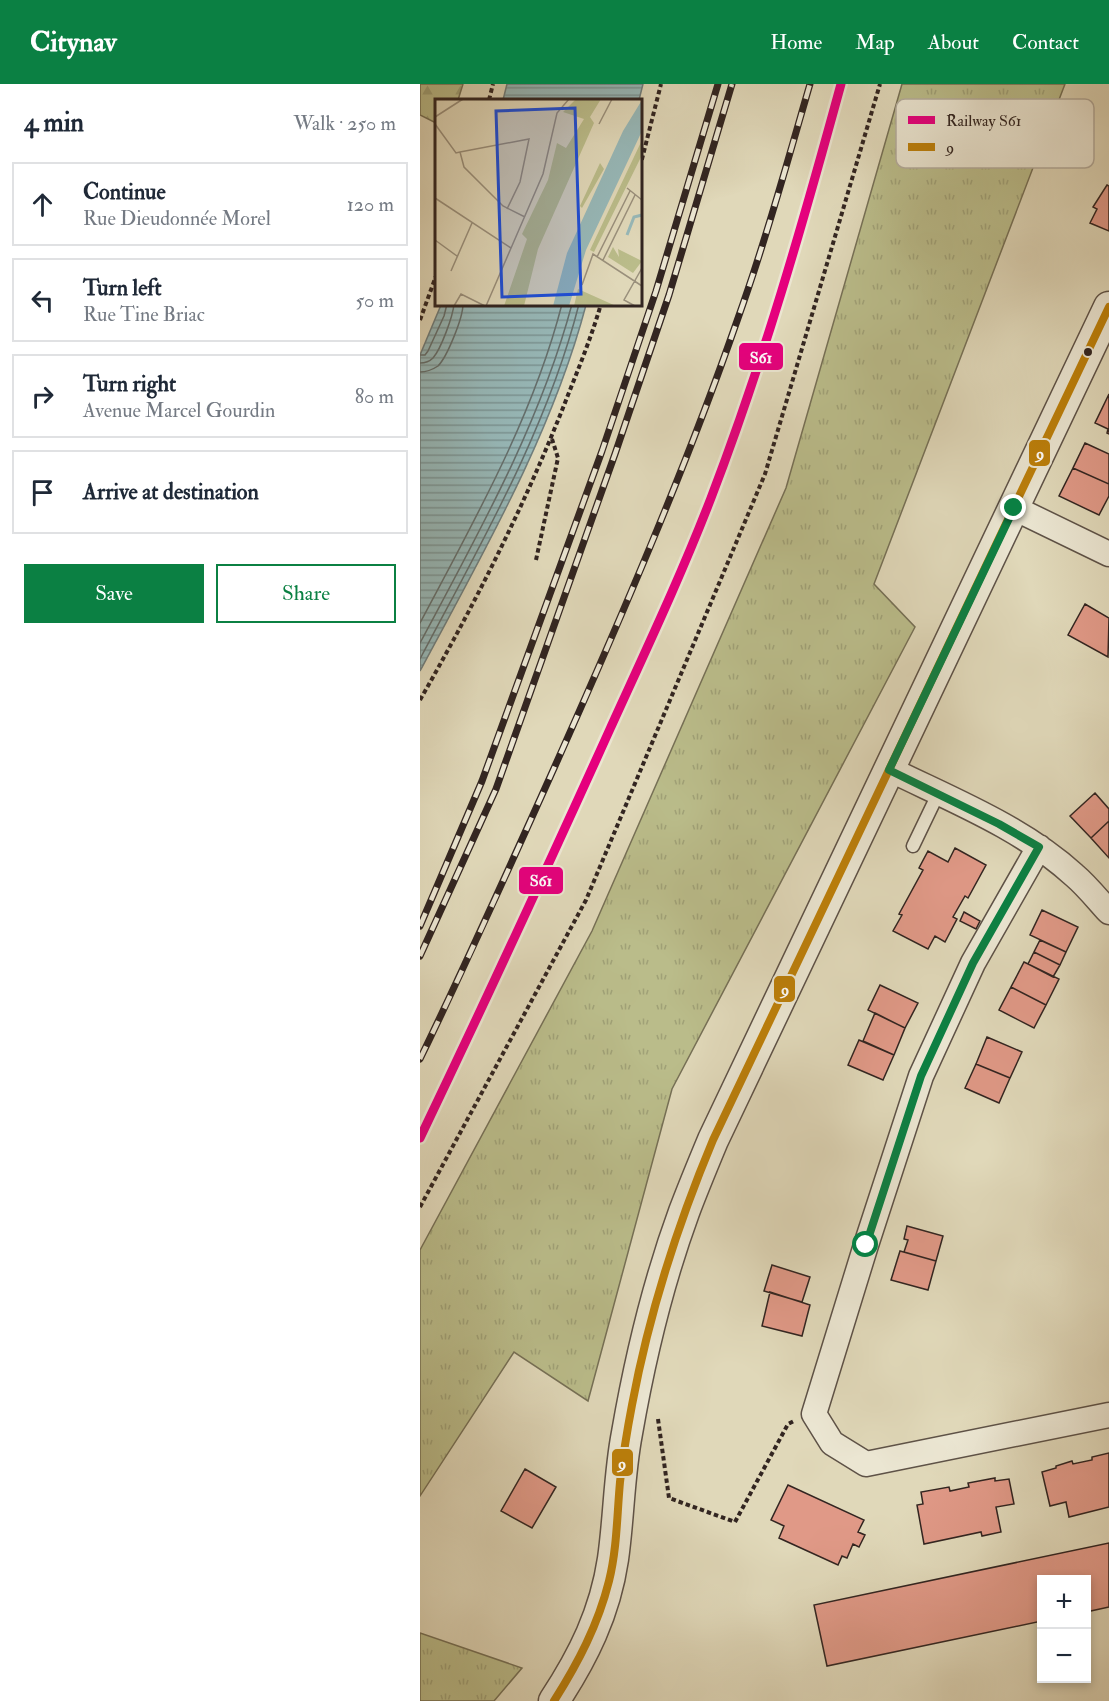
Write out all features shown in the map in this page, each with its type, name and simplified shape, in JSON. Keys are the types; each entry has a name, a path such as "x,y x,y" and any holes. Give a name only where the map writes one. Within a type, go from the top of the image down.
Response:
{"street":[{"path":"554,1701 578,1665 596,1624 606,1593 613,1560 626,1434 656,1300 684,1213 713,1140 1109,307"},
{"path":"1014,508 1109,554"},
{"path":"889,770 999,824 1039,847 1075,875 1109,912"},
{"path":"1039,847 973,963 921,1076 814,1414 831,1443 867,1464 1109,1414"}],"lane":[{"path":"913,846 938,794"}],"path":[{"path":"489,99 493,84"},
{"path":"642,161 661,84"},
{"path":"420,1207 586,900 765,474 880,84"},
{"path":"420,320 435,279"},
{"path":"420,700 459,632 513,526 551,439 600,306"},
{"path":"536,560 558,458 551,439"},
{"path":"658,1412 669,1498 735,1522 788,1424 814,1414"}],"green space":[{"path":"420,84 463,84 458,99 435,99 435,122 420,115"},
{"path":"902,84 1065,84 1059,99 898,99"},
{"path":"896,105 896,168 1033,168 874,584 915,627 672,1089 588,1401 514,1352 420,1496 420,1250 592,931 786,488"},
{"path":"420,1633 522,1668 494,1701 420,1701"}],"water":[{"path":"507,84 643,84 639,99 503,99"},
{"path":"441,306 586,306 555,400 535,446 491,537 420,671 420,355"}],"building":[{"path":"1107,185 1109,186 1109,231 1090,223 1097,209 1093,207"},
{"path":"1109,394 1109,434 1108,429 1095,423"},
{"path":"1085,443 1109,454 1109,484 1073,468"},
{"path":"1073,468 1109,484 1109,496 1099,515 1059,496"},
{"path":"1085,604 1109,618 1108,657 1068,635"},
{"path":"1095,793 1109,809 1109,821 1091,838 1070,816"},
{"path":"1109,821 1109,858 1091,838"},
{"path":"955,848 986,865 968,898 965,896 953,917 957,919 945,942 935,936 928,949 893,931 902,915 899,914 923,870 919,868 928,851 948,862"},
{"path":"1042,910 1078,927 1066,952 1030,935"},
{"path":"964,912 980,921 976,929 960,921"},
{"path":"1040,940 1066,952 1060,965 1034,952"},
{"path":"1034,952 1060,965 1053,977 1028,964"},
{"path":"1024,962 1059,979 1046,1005 1011,987"},
{"path":"880,985 918,1003 905,1028 868,1010"},
{"path":"1011,987 1046,1005 1034,1028 999,1010"},
{"path":"875,1013 905,1028 894,1055 863,1041"},
{"path":"987,1037 1022,1052 1010,1078 976,1064"},
{"path":"859,1040 894,1055 883,1080 848,1065"},
{"path":"976,1064 1010,1078 999,1103 965,1088"},
{"path":"907,1226 943,1236 936,1261 904,1252 908,1240 904,1239"},
{"path":"900,1251 936,1261 928,1290 891,1280"},
{"path":"772,1265 810,1277 802,1302 764,1291"},
{"path":"770,1292 810,1305 802,1336 762,1326"},
{"path":"1109,1453 1109,1507 1069,1517 1066,1502 1050,1506 1042,1472 1072,1461 1073,1464 1092,1460 1092,1457"},
{"path":"525,1469 556,1487 532,1528 501,1511"},
{"path":"995,1478 995,1481 1009,1479 1014,1504 996,1507 1001,1532 982,1536 981,1532 924,1544 917,1505 923,1504 921,1492 949,1487 950,1491 969,1487 968,1483"},
{"path":"788,1485 864,1520 858,1532 865,1535 859,1547 853,1544 847,1558 842,1556 838,1565 779,1538 784,1526 771,1520"},
{"path":"1109,1543 1109,1607 1091,1611 1091,1575 1037,1575 1037,1622 827,1666 814,1605"}],"railway":[{"path":"420,926 482,781 602,451 656,291 718,84"},
{"path":"420,956 496,789 669,295 732,84"},
{"path":"420,1059 555,766 673,490 717,378 747,292 810,84"}],"rail line":[{"name":"S61","path":"420,1138 563,832 699,527 730,447 765,344 841,84"}],"transit line":[{"name":"9","path":"554,1701 586,1643 609,1581 624,1453 639,1371 665,1271 700,1172 713,1140 1109,307"}],"route":[{"path":"866,1245 921,1076 973,963 1039,847 999,824 889,770 1014,508"}]}
